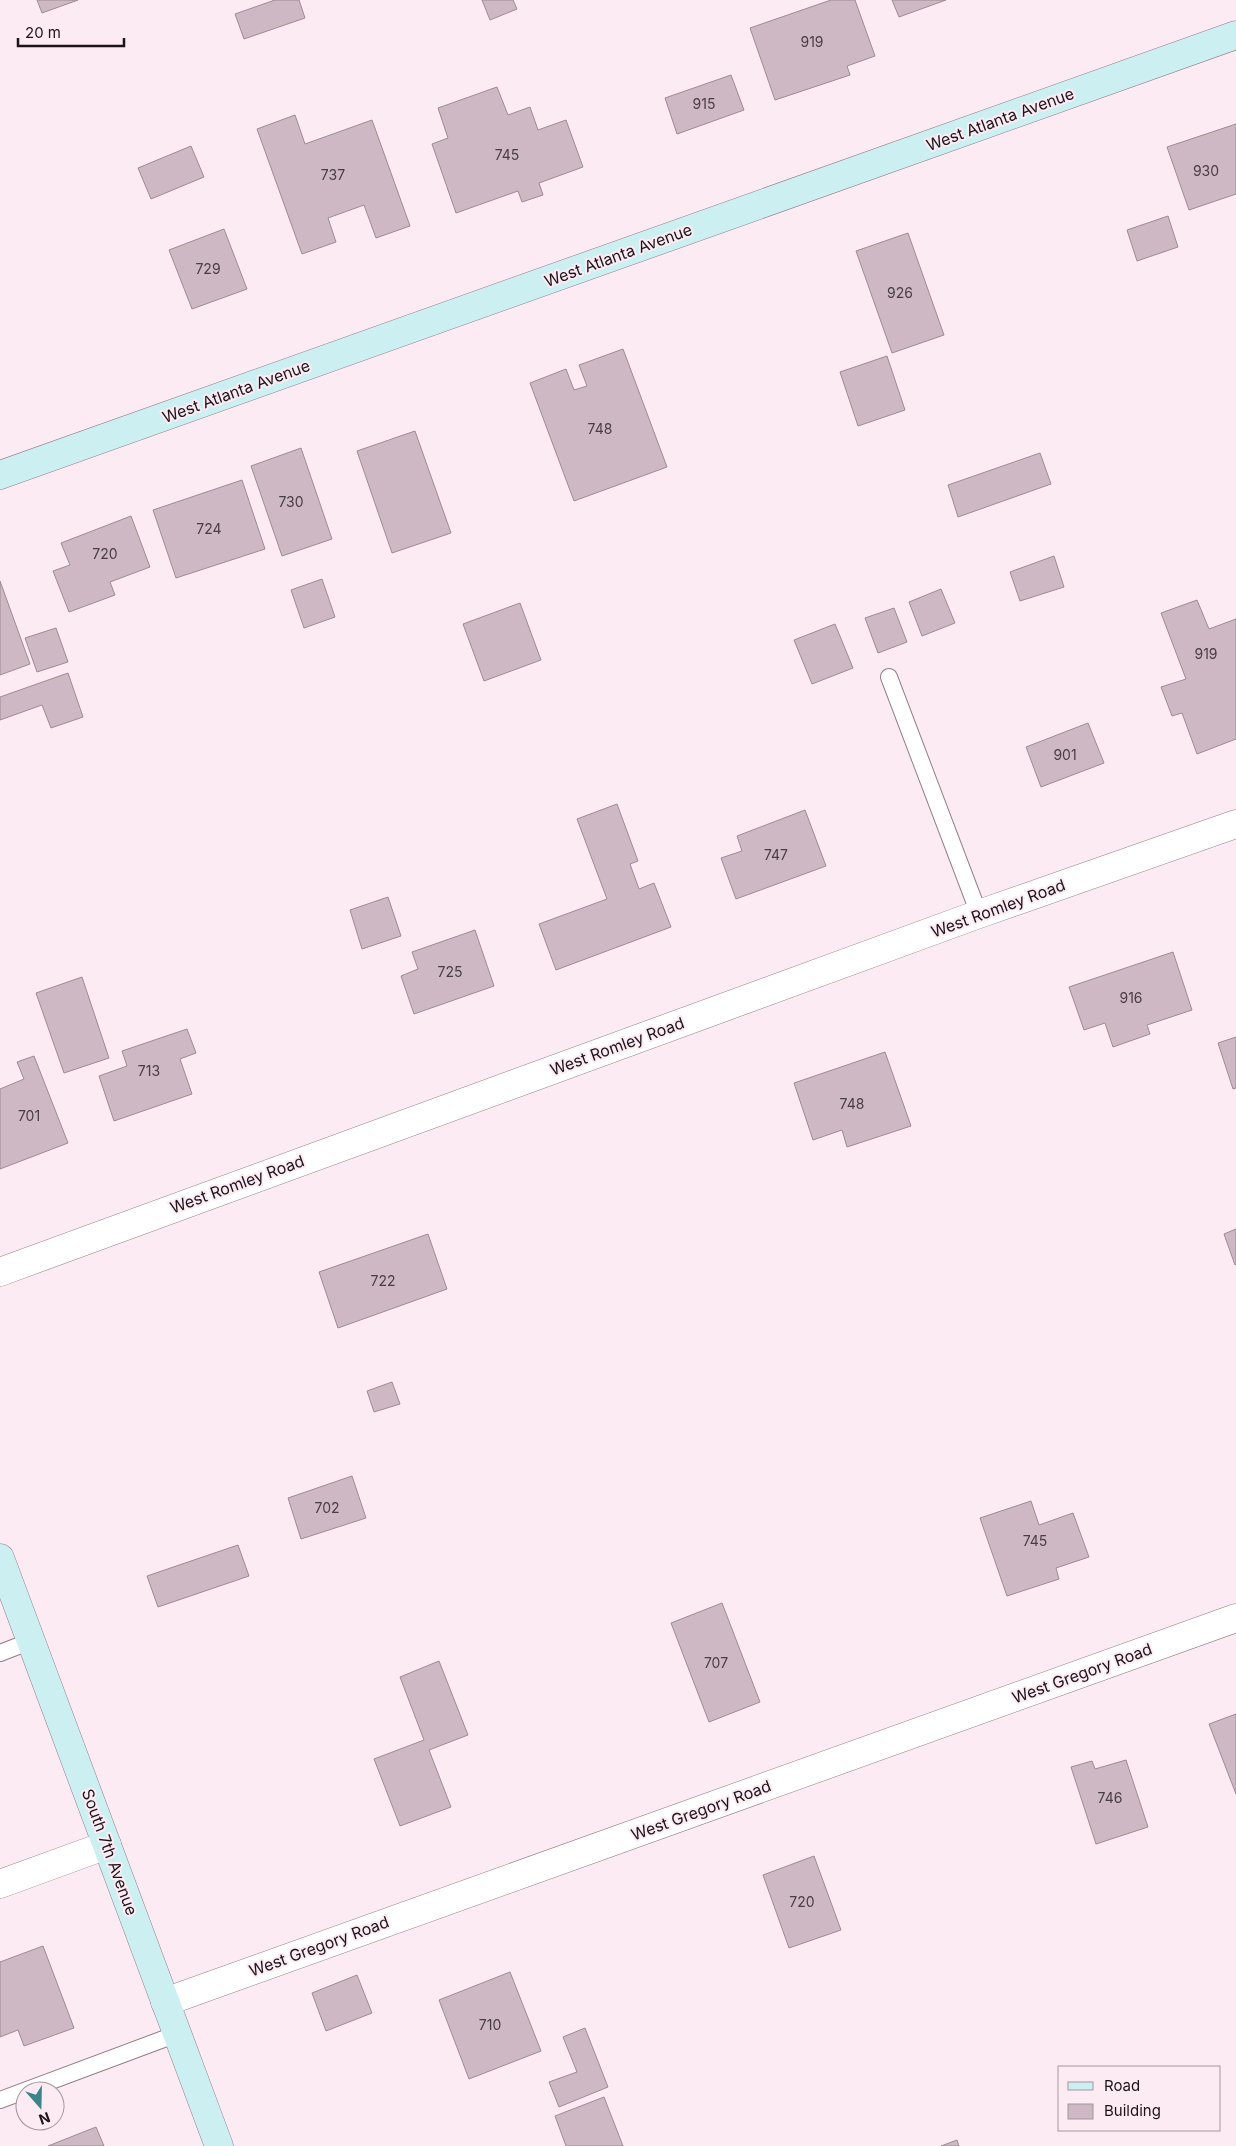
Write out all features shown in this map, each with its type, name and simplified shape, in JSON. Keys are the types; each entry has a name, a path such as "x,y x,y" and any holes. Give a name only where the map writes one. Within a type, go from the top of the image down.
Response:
{"street":[{"name":"West Atlanta Avenue","path":"0,475 1236,35"},
{"name":"West Romley Road","path":"0,1272 979,914 1236,824"},
{"name":"South 7th Avenue","path":"0,1558 219,2146"},
{"name":"West Gregory Road","path":"165,2002 1236,1618"},
{"path":"0,1884 107,1845"}],"lane":[{"path":"889,677 979,914"},
{"path":"0,1653 32,1641"},
{"path":"0,2100 178,2034"}],"building":[{"path":"37,0 78,0 42,13"},
{"path":"275,0 299,0 305,18 244,39 235,14"},
{"path":"482,0 513,0 517,9 490,20"},
{"path":"831,0 855,0 875,56 847,66 850,75 775,100 750,28"},
{"path":"892,0 946,0 899,17"},
{"path":"731,75 744,110 677,134 665,98"},
{"path":"497,87 508,115 530,107 538,130 566,120 583,167 539,183 543,195 522,202 518,191 456,213 432,144 448,138 438,108"},
{"path":"295,115 305,144 372,120 410,226 376,238 364,205 328,218 336,242 302,254 257,129"},
{"path":"1236,124 1236,194 1189,210 1167,147"},
{"path":"191,146 204,177 151,199 138,168"},
{"path":"1168,216 1178,247 1137,261 1127,230"},
{"path":"224,229 247,289 192,309 169,250"},
{"path":"908,233 944,335 892,353 856,251"},
{"path":"623,349 667,467 574,501 530,383 566,369 574,390 587,386 579,365"},
{"path":"887,356 905,410 858,426 840,372"},
{"path":"415,431 451,533 392,553 357,451"},
{"path":"301,448 332,539 282,556 251,466"},
{"path":"1040,453 1051,484 958,517 948,485"},
{"path":"242,480 265,549 176,578 153,510"},
{"path":"131,516 150,567 110,582 115,595 69,612 53,571 70,565 61,543"},
{"path":"1054,556 1064,587 1020,601 1010,572"},
{"path":"322,579 335,617 304,628 291,590"},
{"path":"0,581 30,664 0,675"},
{"path":"941,589 955,623 922,636 909,602"},
{"path":"1197,600 1209,629 1236,619 1236,739 1197,754 1182,713 1172,716 1161,687 1186,679 1161,613"},
{"path":"520,603 541,660 484,681 463,624"},
{"path":"894,608 907,642 878,653 865,618"},
{"path":"835,624 853,668 812,684 794,640"},
{"path":"56,628 68,662 37,672 25,638"},
{"path":"68,673 83,717 51,728 42,705 0,720 0,697"},
{"path":"1088,723 1104,763 1041,787 1026,747"},
{"path":"617,804 638,861 630,864 639,889 654,883 671,927 556,970 539,924 607,899 577,819"},
{"path":"805,810 826,866 736,899 721,858 742,851 737,836"},
{"path":"388,897 401,936 362,949 350,910"},
{"path":"475,930 494,986 414,1014 401,976 418,969 412,952"},
{"path":"1173,952 1192,1010 1147,1025 1150,1034 1113,1047 1105,1023 1084,1030 1069,987"},
{"path":"82,977 109,1058 64,1073 36,993"},
{"path":"187,1029 196,1053 180,1059 192,1094 114,1121 99,1076 127,1066 122,1051"},
{"path":"1236,1037 1236,1088 1233,1089 1218,1043"},
{"path":"885,1052 911,1126 847,1147 842,1130 813,1140 794,1083"},
{"path":"34,1056 68,1143 0,1169 0,1089 24,1079 17,1062"},
{"path":"1236,1229 1236,1264 1235,1265 1224,1234"},
{"path":"428,1234 447,1289 338,1328 319,1272"},
{"path":"392,1382 400,1404 374,1412 367,1391"},
{"path":"352,1476 366,1518 301,1539 288,1498"},
{"path":"1031,1501 1039,1525 1073,1513 1089,1557 1056,1568 1059,1579 1007,1596 980,1518"},
{"path":"238,1545 249,1576 158,1607 147,1576"},
{"path":"722,1603 760,1702 709,1722 671,1623"},
{"path":"439,1661 468,1735 429,1750 451,1807 400,1826 374,1759 424,1740 400,1677"},
{"path":"1236,1714 1236,1794 1209,1724"},
{"path":"1126,1760 1148,1827 1096,1844 1071,1767 1092,1761 1095,1769"},
{"path":"814,1856 841,1930 789,1948 763,1875"},
{"path":"43,1946 74,2028 24,2046 18,2030 0,2037 0,1962"},
{"path":"510,1972 541,2051 469,2079 439,2000"},
{"path":"357,1975 372,2013 326,2031 312,1993"},
{"path":"585,2028 608,2087 559,2107 549,2082 577,2072 563,2037"},
{"path":"604,2097 623,2146 566,2146 555,2116"},
{"path":"96,2127 104,2146 48,2146"},
{"path":"957,2140 959,2146 941,2146"}]}
